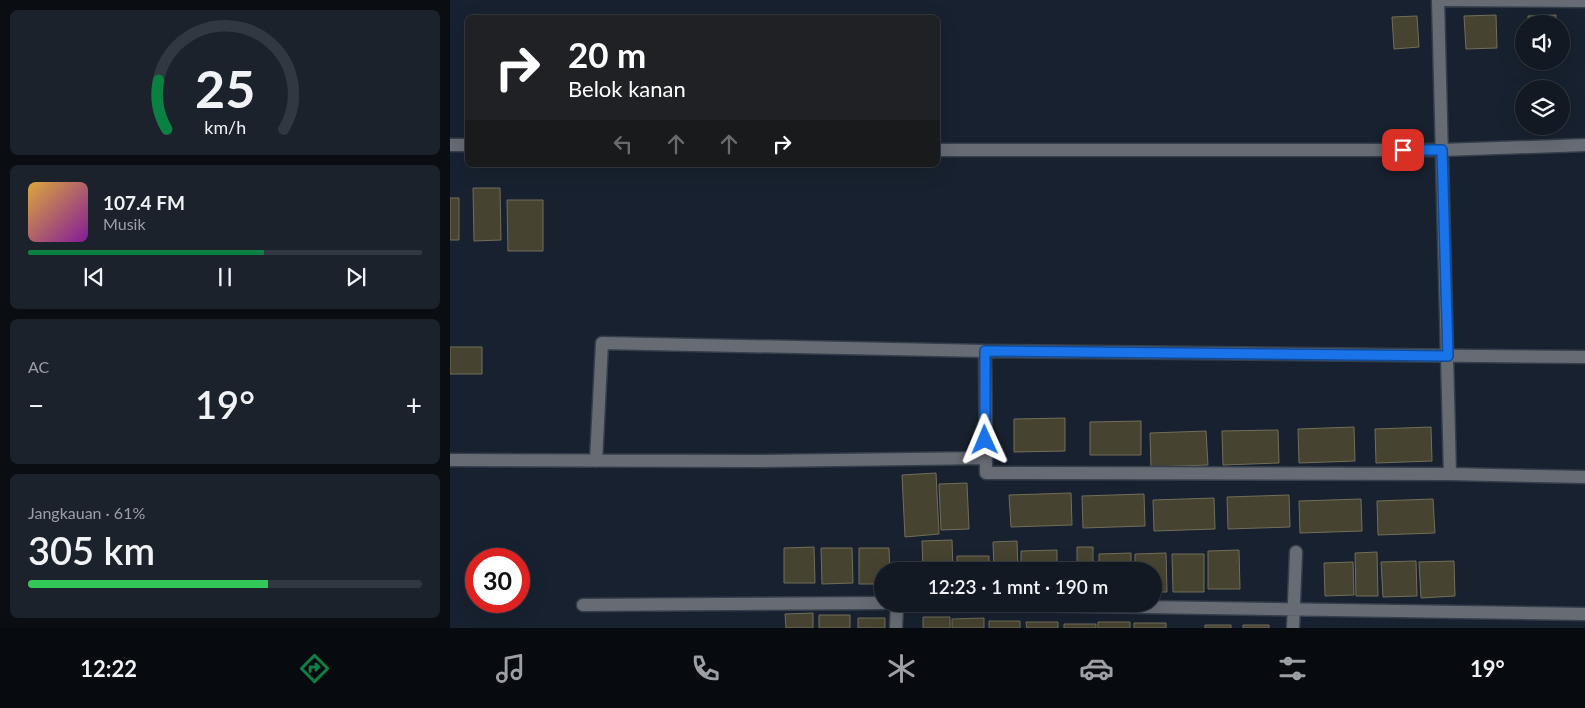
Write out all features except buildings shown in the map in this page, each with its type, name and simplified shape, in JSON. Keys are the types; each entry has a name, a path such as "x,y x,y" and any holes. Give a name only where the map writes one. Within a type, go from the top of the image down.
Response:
{"street":[{"path":"1438,0 1450,474"},
{"path":"1445,0 1585,1"},
{"path":"450,145 465,145"},
{"path":"940,150 1442,150 1585,145"},
{"path":"596,460 602,343 985,351 1585,357"},
{"path":"985,351 986,474 1450,474 1585,477"},
{"path":"450,460 757,461 986,458"},
{"path":"1293,628 1296,552"},
{"path":"583,605 874,603"},
{"path":"1162,606 1585,614"},
{"path":"896,628 897,612"}],"route":[{"path":"985,440 985,351 1448,356 1442,150 1403,150"}]}
